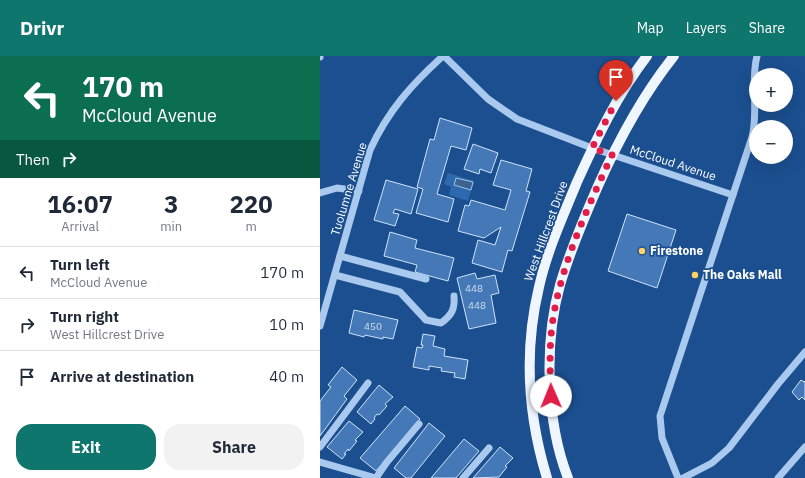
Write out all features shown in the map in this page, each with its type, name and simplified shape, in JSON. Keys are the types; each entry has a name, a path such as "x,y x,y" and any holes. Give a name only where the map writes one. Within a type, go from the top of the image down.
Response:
{"main road":[{"name":"West Hillcrest Drive","path":"547,478 539,450 530,384 530,350 533,318 546,260 559,224 592,148 616,101 647,56"},
{"path":"568,478 556,435 551,396 550,355 553,320 560,285 569,257 612,155 635,112 654,81 674,56"}],"street":[{"name":"McCloud Avenue","path":"444,56 488,99 517,119 592,148 733,195"},
{"name":"Tuolumne Avenue","path":"320,326 370,150 381,127 395,105 408,89 444,56"},
{"path":"678,478 662,438 660,422 661,411 754,128 753,85 757,56"},
{"path":"320,193 337,188 359,192"},
{"path":"340,256 426,279"},
{"path":"335,275 400,292 426,320 441,323 450,317 455,303 454,296"},
{"path":"683,478 712,463 729,448 778,384 805,352"},
{"path":"320,447 368,383"},
{"path":"320,462 376,478 387,462 419,424"},
{"path":"464,478 489,448"},
{"path":"778,478 805,448"}],"shaded area":[{"path":"448,173 474,181 468,201 449,195 451,187 444,184"},
{"path":"456,178 473,182 471,190 454,185"}],"building":[{"path":"440,118 472,128 466,150 451,146 437,194 454,199 448,222 416,213 423,189 417,187 430,139 434,140"},
{"path":"473,144 498,153 491,173 480,169 479,174 464,169"},
{"path":"501,160 532,169 526,191 530,192 512,251 508,250 502,272 472,263 478,240 495,245 501,227 484,238 458,231 465,205 469,206 471,200 505,210 511,190 493,185"},
{"path":"386,180 418,189 411,214 395,209 393,213 399,214 395,226 374,220"},
{"name":"Firestone","path":"627,214 676,230 657,288 608,271"},
{"path":"390,232 417,240 415,248 454,258 448,281 415,272 417,265 384,256"},
{"path":"475,273 477,279 495,275 499,293 491,295 496,323 469,329 457,278"},
{"path":"354,310 398,320 393,339 383,337 383,339 365,335 364,337 349,333"},
{"path":"423,334 435,336 433,346 445,349 444,356 468,360 465,379 454,377 455,373 441,371 442,368 429,366 429,370 413,367 417,347 422,348 423,345 421,345"},
{"path":"342,367 357,380 344,396 347,399 320,436 320,401 331,387 328,385"},
{"path":"801,380 804,382 805,381 805,400 802,397 799,400 792,392"},
{"path":"379,385 393,397 385,404 387,406 379,415 377,414 371,424 357,412"},
{"path":"405,406 420,419 376,471 360,458"},
{"path":"349,421 363,432 355,440 357,441 349,451 348,449 344,454 346,454 342,459 327,447"},
{"path":"429,423 445,436 411,478 406,478 394,468"},
{"path":"464,439 479,451 456,478 431,478"},
{"path":"500,447 513,458 505,466 507,467 499,477 473,478"}],"place":[{"name":"Firestone","path":"642,251"},
{"name":"The Oaks Mall","path":"695,275"}],"route":[{"path":"551,396 550,355 553,320 560,285 569,257 612,155 592,148 616,101"}]}
